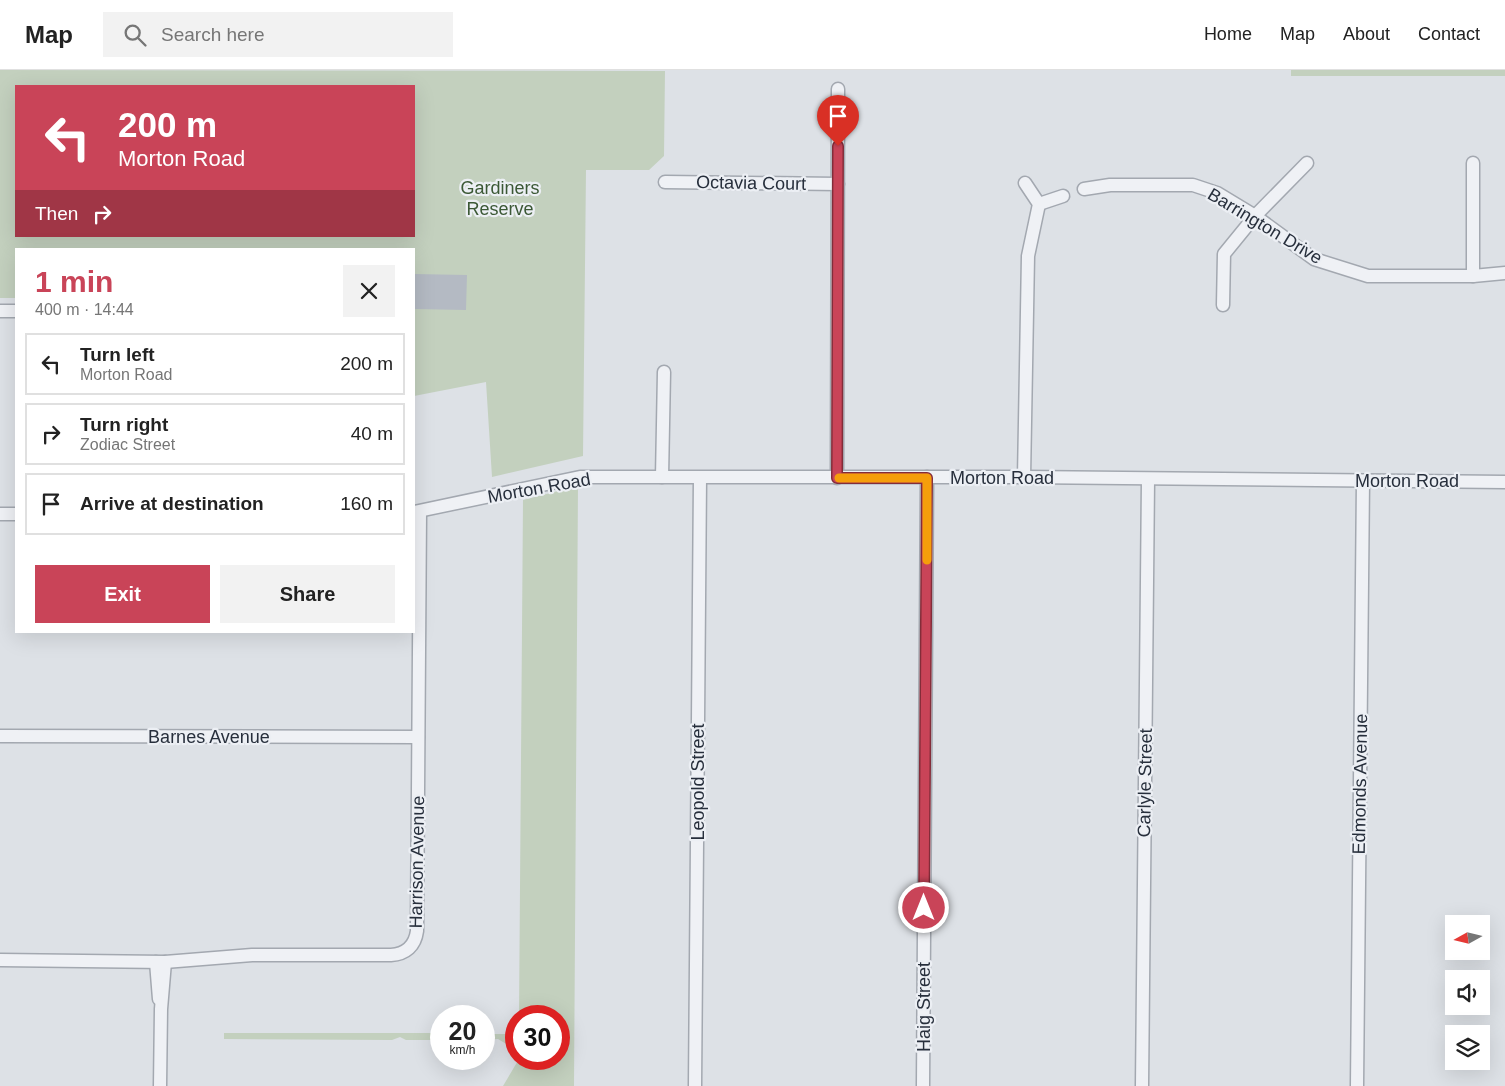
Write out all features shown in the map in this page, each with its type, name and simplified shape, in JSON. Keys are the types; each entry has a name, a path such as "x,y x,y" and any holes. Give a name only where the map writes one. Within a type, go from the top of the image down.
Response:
{"street":[{"path":"837,478 838,89"},
{"path":"1224,305 1224,254 1255,216 1308,163"},
{"path":"1473,163 1473,276"},
{"name":"Octavia Court","path":"665,182 838,184"},
{"path":"1024,477 1028,256 1039,204 1025,182"},
{"name":"Barrington Drive","path":"1084,188 1110,185 1193,185 1217,193 1255,216 1314,260 1368,276 1473,276 1505,273"},
{"path":"1039,204 1064,196"},
{"path":"0,311 15,311"},
{"path":"662,477 664,372"},
{"name":"Morton Road","path":"417,512 580,477 1024,477 1148,480 1505,482"},
{"name":"Leopold Street","path":"696,1086 700,478"},
{"name":"Haig Street","path":"923,1086 927,478"},
{"name":"Carlyle Street","path":"1142,1086 1148,480"},
{"name":"Edmonds Avenue","path":"1357,1086 1363,481"},
{"name":"Harrison Avenue","path":"0,960 161,962 252,955 391,956 406,952 414,943 418,931 417,512"},
{"path":"0,514 15,514"},
{"name":"Barnes Avenue","path":"0,736 418,738"},
{"path":"160,1086 161,1009 156,984 161,962"}],"green space":[{"name":"Gardiners Reserve","path":"0,70 665,71 664,156 649,170 586,170 583,456 492,477 486,382 415,396 415,248 15,248 15,298 0,298"},
{"path":"1291,70 1505,70 1505,76 1291,76"},
{"path":"578,486 574,1086 503,1086 512,1070 570,1070 570,1005 519,1005 523,500"},
{"path":"224,1033 430,1033 430,1040 406,1040 400,1037 392,1040 224,1039"},
{"path":"495,1034 505,1034 505,1043 495,1039"}],"building":[{"path":"415,274 467,275 466,310 415,309"}],"slow traffic":[{"path":"839,478 927,478 927,560"}],"route":[{"path":"838,146 837,478 927,478 924,908"}]}
